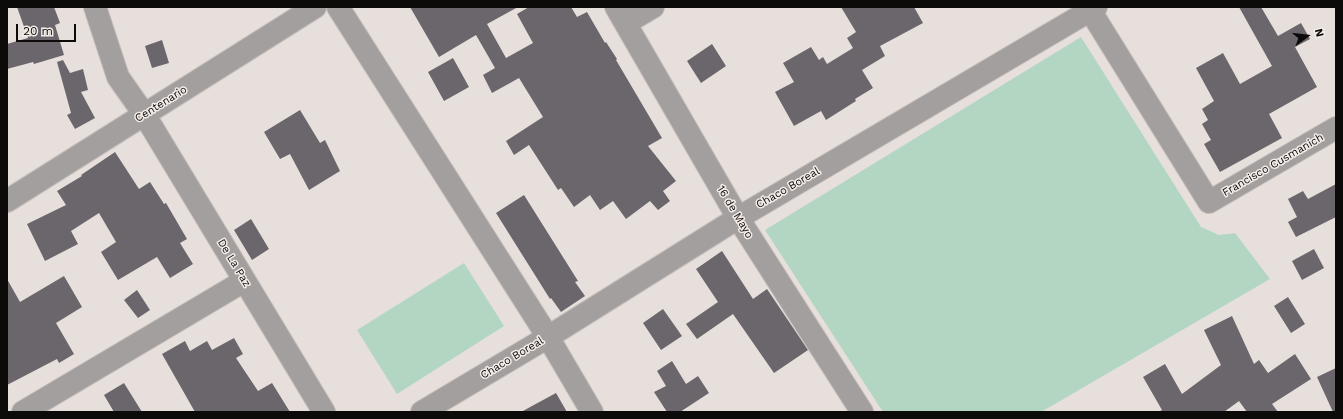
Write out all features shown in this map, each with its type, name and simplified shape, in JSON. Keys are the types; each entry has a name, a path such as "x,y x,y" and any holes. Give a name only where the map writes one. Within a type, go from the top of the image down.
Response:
{"street":[{"name":"De La Paz","path":"96,7 118,77 144,114 324,412"},
{"name":"Centenario","path":"7,201 315,7"},
{"path":"338,7 548,337 592,412"},
{"path":"621,15 653,7"},
{"name":"Chaco Boreal","path":"422,412 548,337 738,218 1091,8"},
{"name":"Francisco Cusmanich","path":"1091,8 1209,202 1336,128"},
{"name":"16 de Mayo","path":"621,15 738,218 862,412"},
{"path":"23,412 244,281"}],"green space":[{"path":"1081,37 1201,227 1219,235 1235,233 1270,279 1041,412 883,412 765,230"},
{"path":"464,263 504,326 397,394 357,330"}],"building":[{"path":"17,7 54,7 60,23 55,25 64,55 34,64 33,62 7,69 7,44 28,38"},
{"path":"410,7 518,7 487,24 506,58 533,43 517,14 529,7 571,7 577,17 587,12 605,43 606,42 617,59 616,60 662,138 648,146 676,181 663,191 670,201 658,210 650,201 626,219 613,201 600,210 590,195 574,207 561,188 558,190 529,145 514,155 506,141 543,117 519,78 492,93 483,75 495,68 476,35 439,57"},
{"path":"841,7 914,7 923,23 880,46 885,56 862,70 873,88 826,120 821,111 794,126 775,92 794,82 783,63 811,47 819,60 823,57 827,64 853,48 847,38 856,32"},
{"path":"1239,7 1261,7 1278,36 1301,23 1310,39 1295,47 1317,87 1269,114 1282,138 1220,172 1204,144 1211,140 1202,124 1208,120 1202,109 1214,101 1196,68 1223,53 1240,84 1272,66"},
{"path":"162,40 169,63 152,68 145,46"},
{"path":"712,44 726,66 701,83 687,61"},
{"path":"453,58 469,87 444,101 428,72"},
{"path":"63,60 70,73 83,69 88,90 81,92 95,118 75,129 67,115 71,113 57,62"},
{"path":"300,110 320,143 325,140 340,171 309,190 290,154 280,159 264,132"},
{"path":"115,152 139,189 150,182 164,204 166,203 187,239 180,243 193,264 170,278 157,257 118,280 101,252 116,242 99,213 71,231 78,244 45,261 27,224 66,205 57,191 82,176 81,175"},
{"path":"1336,184 1336,217 1296,237 1288,222 1297,217 1288,199 1303,191 1308,199"},
{"path":"524,195 578,281 575,282 585,296 561,312 551,298 550,299 496,213"},
{"path":"251,219 269,249 252,260 234,230"},
{"path":"1314,249 1324,268 1302,280 1292,261"},
{"path":"722,251 753,299 767,289 808,350 774,373 733,314 697,339 686,324 718,302 696,269"},
{"path":"64,276 82,307 56,323 74,354 59,363 57,359 7,385 7,279 20,302"},
{"path":"137,290 150,310 138,318 124,300"},
{"path":"1288,297 1305,324 1291,333 1274,306"},
{"path":"663,309 682,336 661,350 643,323"},
{"path":"1232,316 1254,364 1259,360 1268,373 1295,354 1311,379 1272,404 1278,412 1247,412 1239,401 1224,412 1158,412 1162,410 1143,377 1165,364 1182,394 1221,365 1204,330"},
{"path":"234,338 243,354 236,358 258,391 272,383 290,412 195,412 162,354 185,341 190,351 207,341 212,350"},
{"path":"672,361 686,384 698,376 709,393 680,412 667,412 654,392 666,386 657,371"},
{"path":"1336,368 1336,412 1333,412 1317,377"},
{"path":"124,383 142,412 114,412 104,395"},
{"path":"556,393 567,412 521,412"}]}
